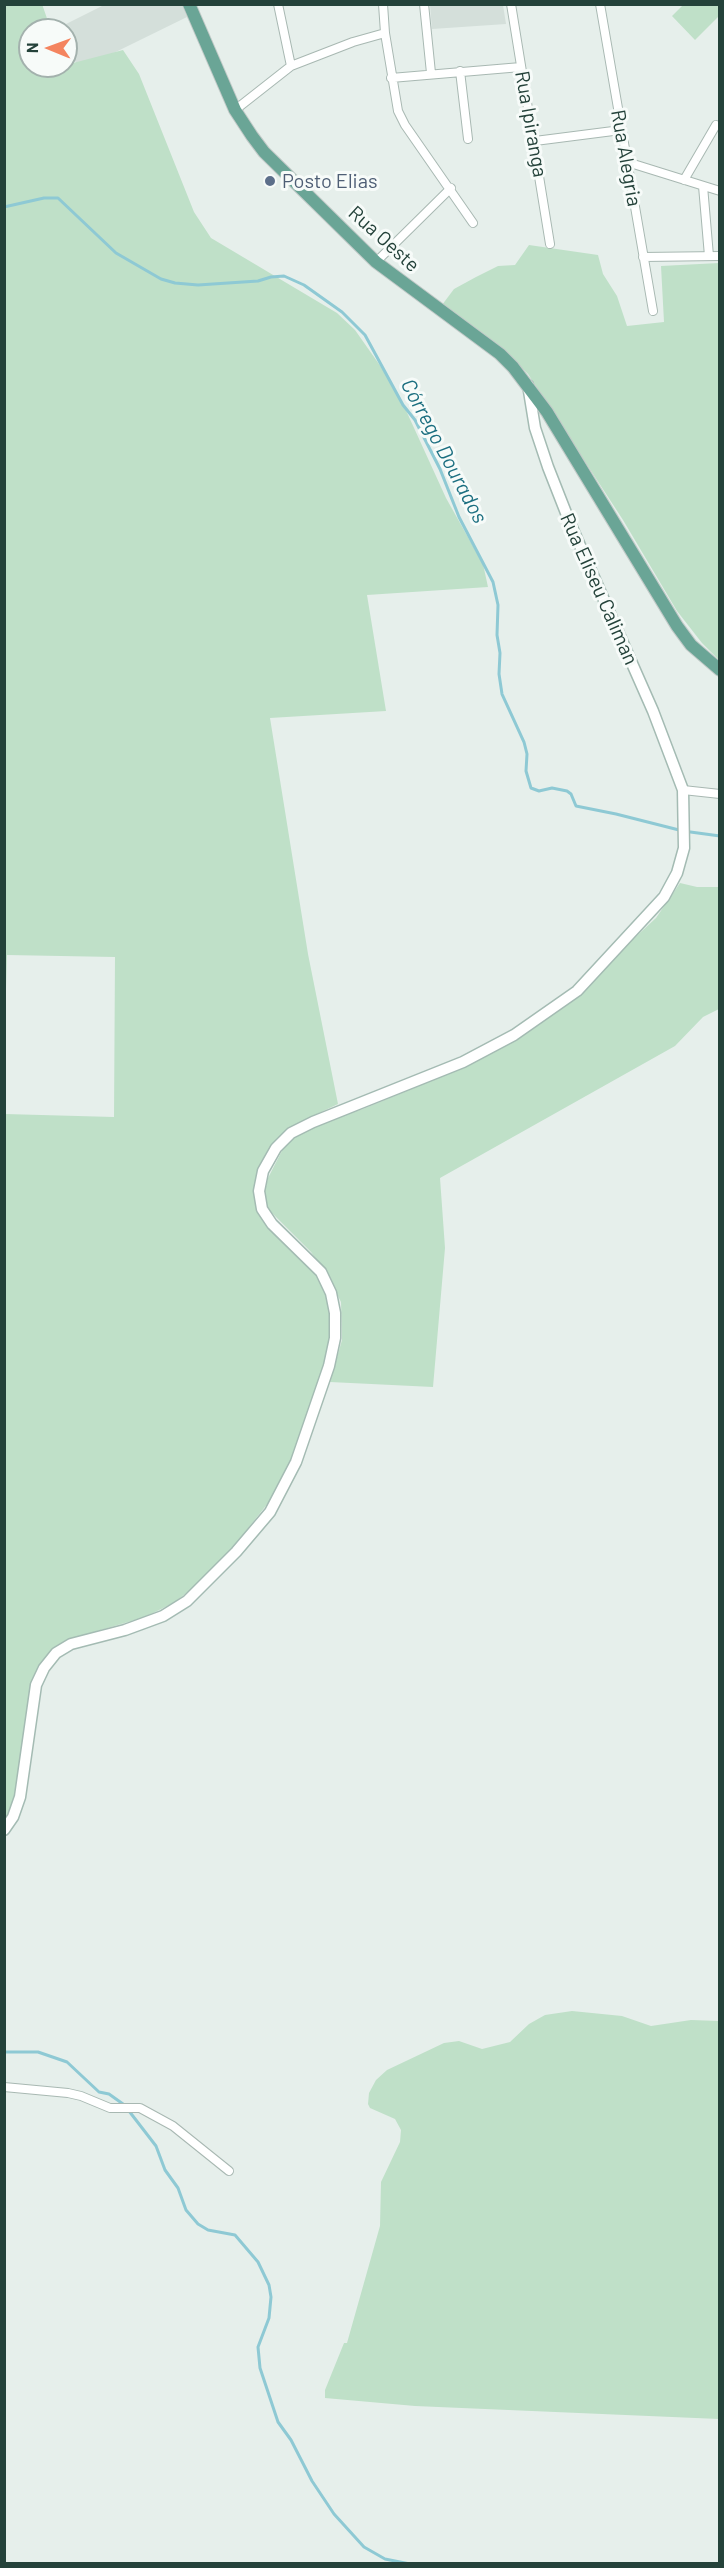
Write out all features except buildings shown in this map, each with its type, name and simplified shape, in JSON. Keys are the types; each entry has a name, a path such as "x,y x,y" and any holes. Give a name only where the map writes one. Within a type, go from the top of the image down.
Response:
{"main road":[{"name":"Rua Oeste","path":"189,4 235,110 264,152 376,262 500,354 528,385 581,466 678,626 691,645 720,670"}],"street":[{"path":"278,4 291,66"},
{"path":"383,4 396,104 405,125 451,188 473,223"},
{"path":"424,4 431,73"},
{"name":"Rua Ipiranga","path":"511,4 550,244"},
{"name":"Rua Alegria","path":"600,4 653,311"},
{"path":"235,110 291,66 353,42 385,33"},
{"path":"391,78 521,67"},
{"path":"460,71 468,139"},
{"path":"684,180 716,125"},
{"path":"535,141 621,130"},
{"path":"627,162 720,191"},
{"path":"703,186 709,256"},
{"path":"376,262 451,188"},
{"path":"643,257 720,256"},
{"name":"Rua Eliseu Caliman","path":"4,1830 13,1817 20,1797 36,1685 44,1668 56,1653 71,1644 125,1630 163,1616 186,1601 236,1552 270,1512 296,1462 329,1366 335,1338 335,1313 331,1293 321,1272 272,1224 262,1209 259,1191 261,1181 276,1148 291,1133 313,1122 473,1057 514,1035 577,991 664,897 677,873 684,849 683,790 653,711 552,477 535,428 528,385"},
{"path":"683,790 720,794"},
{"path":"4,2087 68,2093 110,2108 140,2108 172,2126 229,2171"}],"shaded area":[{"path":"104,5 182,5 187,17 79,70 78,18"},
{"path":"430,5 503,5 506,24 432,29"}],"green space":[{"path":"42,4 47,18 18,18 18,78 78,78 78,62 123,50 139,74 194,212 211,238 337,313 355,330 386,374 404,406 446,498 483,564 488,587 367,595 386,711 270,718 308,954 338,1104 296,1124 275,1142 258,1203 317,1272 327,1291 333,1329 324,1371 291,1463 272,1498 238,1541 201,1581 175,1602 145,1617 70,1639 53,1648 41,1663 35,1679 22,1770 13,1805 5,1821 5,1114 114,1117 115,957 7,955 5,1023 4,5"},
{"path":"683,5 719,5 719,16 695,40 672,16"},
{"path":"529,245 598,255 603,274 617,296 627,326 664,322 661,266 719,263 719,660 702,643 677,611 623,520 528,374 511,357 442,305 454,289 498,266 515,265"},
{"path":"680,883 697,887 719,887 719,1009 703,1017 675,1046 440,1178 445,1248 433,1387 330,1382 342,1340 341,1302 327,1274 311,1252 268,1209 264,1195 268,1178 288,1139 312,1125 363,1109 433,1080 507,1045 616,955 656,918"},
{"path":"572,2011 622,2016 651,2026 691,2020 719,2021 719,2419 415,2406 325,2398 325,2390 344,2343 347,2343 380,2226 381,2182 400,2142 401,2130 395,2119 370,2108 368,2104 369,2093 376,2080 387,2070 444,2043 459,2041 482,2049 510,2042 529,2024 545,2015"}],"waterway":[{"name":"Córrego Dourados","path":"4,207 44,198 58,198 116,253 161,279 198,285 258,281 284,276 304,285 342,312 365,335 403,405 415,420 440,469 459,517 493,582 498,605 497,635 502,694 524,742 527,754 526,771 531,788 539,791 552,788 567,791 571,794 576,806 683,831 720,836"},
{"path":"4,2052 38,2052 67,2062 99,2092 109,2094 123,2104"},
{"path":"129,2111 156,2146 165,2170 178,2188 186,2210 198,2224 208,2230 235,2235 258,2262 269,2285 271,2297 269,2318 258,2347 260,2368 278,2422 291,2440 312,2481 334,2514 364,2547 385,2559 410,2564"}],"place":[{"name":"Posto Elias","path":"270,181"}]}
